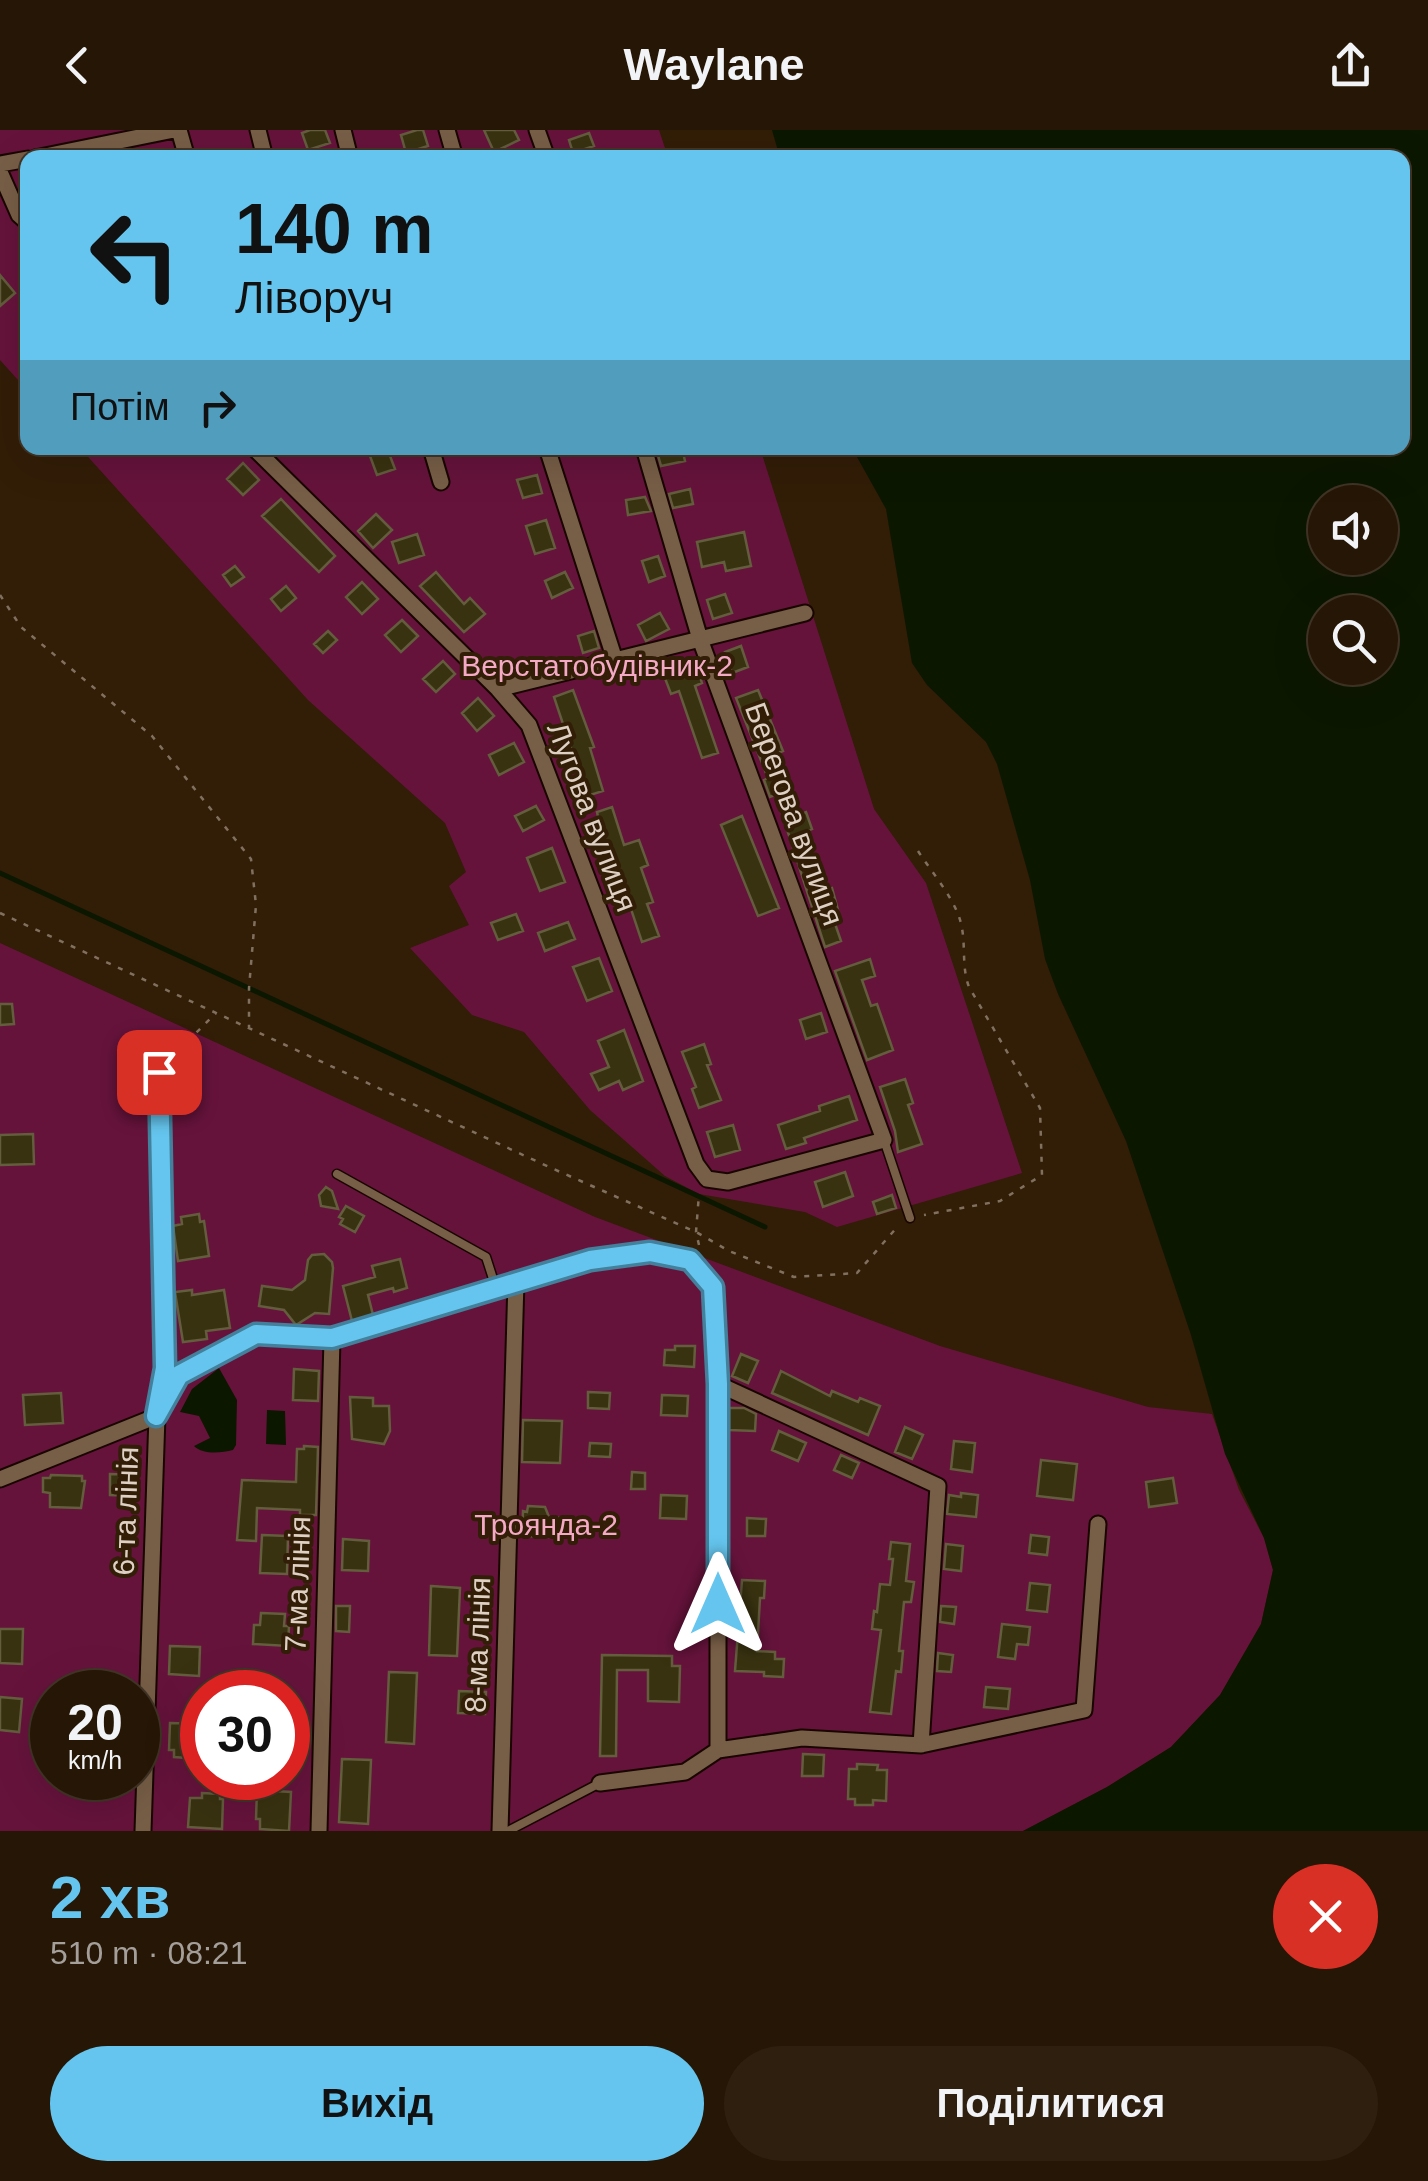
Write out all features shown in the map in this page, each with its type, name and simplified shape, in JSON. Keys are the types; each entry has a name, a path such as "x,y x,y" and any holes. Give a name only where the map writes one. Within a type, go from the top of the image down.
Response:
{"street":[{"path":"72,150 176,130"},
{"path":"0,168 20,215"},
{"name":"Лугова вулиця","path":"261,455 498,689 528,725 696,1164 707,1179"},
{"path":"434,455 441,482"},
{"path":"550,455 615,660"},
{"name":"Берегова вулиця","path":"646,455 700,638 884,1140"},
{"path":"498,689 805,612"},
{"name":"6-та лінія","path":"143,1831 156,1416 165,1368 159,1072"},
{"path":"707,1179 728,1182 884,1140"},
{"path":"0,1479 156,1416 179,1375 256,1334 332,1338 590,1260 650,1252 690,1260 713,1287 718,1384 718,1750"},
{"name":"8-ма лінія","path":"500,1831 516,1281"},
{"name":"7-ма лінія","path":"318,1831 332,1338"},
{"path":"718,1384 938,1486 921,1746"},
{"path":"600,1783 685,1772 718,1750 802,1738 921,1746 1084,1710 1098,1524"}],"lane":[{"path":"884,1140 910,1218"},
{"path":"337,1174 486,1257 496,1288"},
{"path":"508,1831 600,1783"}],"path":[{"path":"0,595 21,626 152,736 252,858 256,905 248,988 250,1028"},
{"path":"0,912 549,1168 696,1232 729,1252 794,1277 832,1277 857,1273 892,1230 910,1218 1000,1201 1042,1175 1040,1108 969,987 962,967 964,944 958,914 918,851"},
{"path":"159,1072 216,1013"},
{"path":"696,1232 699,1194 707,1179"}],"green space":[{"path":"0,130 659,130 666,150 20,150 20,382 0,360"},
{"name":"Верстатобудівник-2","path":"86,455 762,455 874,809 926,883 1022,1173 837,1227 805,1212 699,1194 665,1176 590,1110 524,1032 472,1015 410,948 469,925 449,886 466,872 445,823 308,700"},
{"name":"Троянда-2","path":"0,943 595,1217 940,1346 1148,1407 1212,1414 1239,1490 1264,1538 1273,1570 1261,1624 1220,1695 1171,1747 1107,1787 1023,1831 0,1831"}],"shaded area":[{"path":"772,130 1428,130 1428,1831 1023,1831 1107,1787 1171,1747 1220,1695 1261,1624 1273,1570 1264,1538 1225,1454 1191,1335 1126,1141 1045,959 1030,880 997,764 986,742 927,685 912,663 886,509 856,455 1410,455 1410,150 778,150"},
{"path":"219,1368 237,1400 236,1445 233,1450 207,1452 194,1446 210,1438 199,1416 180,1412 192,1389"},
{"path":"267,1410 285,1411 286,1445 266,1444"}],"building":[{"path":"325,130 330,143 308,150 302,133"},
{"path":"423,130 428,146 405,150 401,135"},
{"path":"484,130 514,130 519,140 493,150"},
{"path":"589,133 594,146 572,150 569,140"},
{"path":"0,275 15,293 0,306"},
{"path":"370,455 390,455 395,469 377,475"},
{"path":"658,455 684,455 685,461 661,466"},
{"path":"243,463 259,480 243,495 227,479"},
{"path":"537,475 542,493 523,498 517,480"},
{"path":"690,489 693,504 673,508 669,494"},
{"path":"645,497 651,511 628,515 626,500"},
{"path":"281,499 335,556 319,572 262,516"},
{"path":"376,514 392,530 373,548 358,531"},
{"path":"546,520 555,548 535,554 526,526"},
{"path":"744,532 751,566 726,571 724,562 702,567 697,542"},
{"path":"417,534 424,555 399,563 392,542"},
{"path":"658,556 665,576 649,582 642,561"},
{"path":"235,566 244,577 231,586 223,575"},
{"path":"436,572 464,604 470,598 485,614 464,632 420,586"},
{"path":"565,572 573,588 552,598 545,581"},
{"path":"362,582 378,599 362,614 346,597"},
{"path":"286,586 296,598 281,611 271,599"},
{"path":"725,594 732,613 713,619 707,600"},
{"path":"660,613 669,629 646,641 638,625"},
{"path":"402,620 418,636 401,652 385,635"},
{"path":"328,631 337,640 323,653 314,644"},
{"path":"594,631 599,648 583,653 578,636"},
{"path":"741,646 748,667 732,673 725,652"},
{"path":"443,661 455,674 436,692 423,679"},
{"path":"695,662 702,683 695,686 718,753 702,758 679,691 671,694 663,673"},
{"path":"573,690 594,747 590,748 603,791 587,796 554,697"},
{"path":"758,690 783,751 778,753 791,789 770,797 764,780 768,778 736,698"},
{"path":"478,698 494,716 477,731 462,713"},
{"path":"514,743 524,762 499,775 489,755"},
{"path":"536,806 544,820 523,831 515,816"},
{"path":"612,807 624,845 639,840 648,865 641,868 653,902 647,904 659,936 642,942 620,876 616,877 606,852 597,812"},
{"path":"806,812 812,829 802,833 822,891 832,888 838,910 831,912 841,941 825,947 784,820"},
{"path":"742,816 779,908 758,916 721,825"},
{"path":"552,848 565,882 540,891 527,858"},
{"path":"516,914 523,931 498,940 491,923"},
{"path":"568,922 575,939 545,951 538,933"},
{"path":"599,958 612,991 587,1001 573,967"},
{"path":"870,959 875,976 862,980 871,1006 877,1004 893,1050 867,1060 835,971"},
{"path":"0,1004 12,1004 14,1024 0,1025"},
{"path":"821,1013 827,1032 806,1039 800,1020"},
{"path":"624,1030 643,1081 623,1090 619,1081 599,1090 591,1074 609,1067 598,1041"},
{"path":"704,1044 711,1064 707,1065 721,1100 699,1108 692,1089 696,1087 682,1052"},
{"path":"905,1079 913,1103 908,1105 922,1144 898,1152 880,1087"},
{"path":"849,1096 857,1120 804,1138 806,1143 786,1149 778,1125"},
{"path":"733,1125 740,1150 715,1157 707,1132"},
{"path":"33,1134 34,1164 0,1165 0,1135"},
{"path":"845,1172 853,1196 823,1207 815,1182"},
{"path":"326,1187 332,1191 338,1209 321,1206 319,1195"},
{"path":"892,1195 896,1208 877,1214 873,1202"},
{"path":"346,1206 364,1216 355,1232 340,1224 343,1219 339,1217"},
{"path":"199,1214 200,1222 204,1221 209,1256 178,1261 173,1226 182,1224 181,1217"},
{"path":"324,1254 333,1268 329,1314 315,1313 296,1325 284,1310 259,1306 262,1286 292,1290 305,1280 312,1255"},
{"path":"400,1259 407,1288 368,1295 373,1315 352,1321 343,1286 375,1277 372,1266"},
{"path":"192,1290 192,1295 224,1290 230,1328 206,1331 207,1339 183,1342 175,1292"},
{"path":"675,1346 695,1346 694,1367 664,1365 665,1350 675,1350"},
{"path":"741,1354 758,1361 748,1383 732,1376"},
{"path":"294,1369 319,1371 318,1401 293,1400"},
{"path":"781,1371 830,1396 832,1391 880,1406 868,1435 772,1393"},
{"path":"588,1392 610,1393 609,1409 588,1408"},
{"path":"61,1393 63,1423 25,1425 23,1395"},
{"path":"662,1395 688,1396 687,1416 661,1415"},
{"path":"350,1397 373,1398 373,1406 389,1406 390,1431 384,1444 352,1439"},
{"path":"729,1408 744,1408 756,1414 755,1431 729,1430"},
{"path":"523,1420 562,1421 560,1463 522,1462"},
{"path":"905,1427 923,1435 912,1459 895,1452"},
{"path":"779,1431 806,1443 798,1461 772,1450"},
{"path":"954,1441 975,1443 972,1472 951,1469"},
{"path":"590,1443 611,1444 610,1457 589,1456"},
{"path":"318,1447 316,1515 300,1515 300,1510 257,1508 256,1541 237,1540 242,1480 296,1482 297,1449"},
{"path":"841,1455 859,1463 852,1478 834,1470"},
{"path":"1041,1460 1077,1464 1073,1500 1037,1496"},
{"path":"632,1472 645,1473 645,1489 631,1489"},
{"path":"110,1474 137,1475 136,1496 110,1495"},
{"path":"82,1476 85,1481 81,1508 50,1507 50,1493 43,1492 43,1478"},
{"path":"1173,1478 1177,1503 1149,1507 1146,1482"},
{"path":"961,1493 978,1495 976,1517 947,1514 949,1495 961,1497"},
{"path":"661,1495 687,1496 686,1519 660,1518"},
{"path":"528,1506 545,1507 549,1517 586,1519 585,1531 548,1530 548,1537 522,1536 523,1511 527,1512"},
{"path":"747,1518 766,1519 765,1536 747,1536"},
{"path":"262,1535 288,1536 287,1574 260,1573"},
{"path":"1031,1535 1049,1537 1047,1555 1029,1553"},
{"path":"343,1539 369,1541 368,1571 342,1570"},
{"path":"891,1542 910,1544 906,1581 914,1582 911,1602 904,1602 901,1672 896,1671 891,1714 870,1712 881,1630 872,1629 874,1611 877,1612 880,1584 890,1585"},
{"path":"946,1544 963,1546 961,1571 944,1569"},
{"path":"742,1580 765,1581 764,1598 760,1598 757,1651 775,1652 775,1659 784,1659 783,1677 735,1671"},
{"path":"1030,1583 1050,1585 1047,1612 1027,1610"},
{"path":"431,1586 460,1588 457,1656 429,1655"},
{"path":"336,1606 350,1606 349,1632 336,1631"},
{"path":"941,1606 956,1607 954,1624 940,1622"},
{"path":"261,1613 285,1614 288,1646 253,1644 254,1625 260,1625"},
{"path":"1002,1624 1030,1627 1028,1645 1017,1644 1015,1659 998,1657"},
{"path":"0,1629 23,1629 22,1664 0,1663"},
{"path":"170,1646 200,1647 199,1670 169,1674"},
{"path":"938,1653 953,1655 951,1672 937,1671"},
{"path":"602,1655 672,1656 672,1666 680,1666 679,1702 648,1701 648,1670 617,1670 616,1756 600,1756"},
{"path":"389,1672 417,1673 414,1744 386,1742"},
{"path":"986,1687 1010,1689 1008,1709 984,1707"},
{"path":"459,1691 486,1692 485,1714 458,1713"},
{"path":"0,1697 22,1699 19,1732 0,1730"},
{"path":"170,1723 180,1723 180,1757 174,1757 174,1750 169,1750"},
{"path":"803,1754 824,1755 823,1776 802,1776"},
{"path":"342,1759 371,1760 368,1824 339,1822"},
{"path":"857,1764 878,1765 877,1770 887,1770 886,1801 855,1805 855,1799 848,1799 849,1769 857,1769"},
{"path":"190,1800 223,1800 222,1829 188,1827"},
{"path":"257,1800 291,1800 289,1831 260,1829 260,1819 256,1819"}],"waterway":[{"path":"0,873 765,1227"}],"route":[{"path":"159,1072 165,1368 156,1416 179,1375 256,1334 332,1338 590,1260 650,1252 690,1260 713,1287 718,1384 718,1604"}]}
